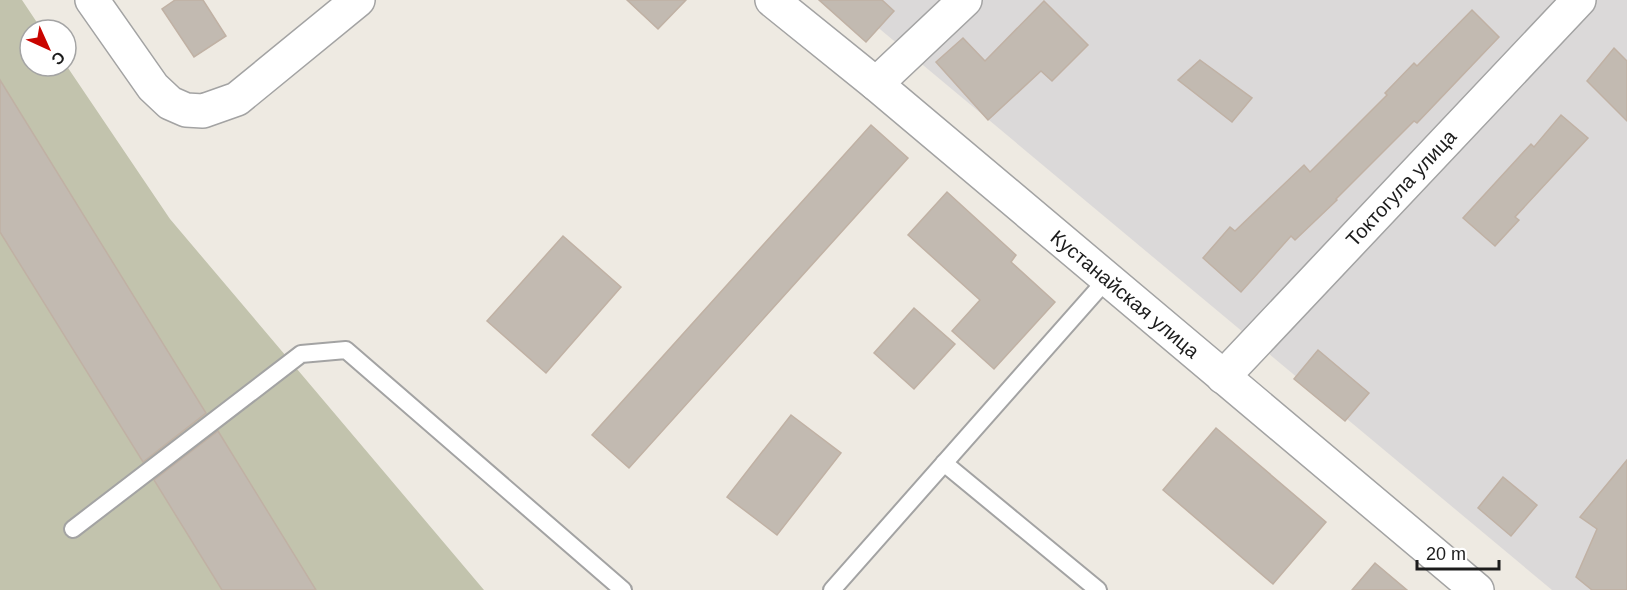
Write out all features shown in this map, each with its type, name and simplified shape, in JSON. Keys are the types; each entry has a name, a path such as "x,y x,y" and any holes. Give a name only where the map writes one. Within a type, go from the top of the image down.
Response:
{"street":[{"path":"92,0 153,87 170,103 186,110 203,111 237,99 358,0"},
{"name":"Кустанайская улица","path":"772,0 876,84 1477,590"},
{"path":"876,84 965,0"},
{"name":"Токтогула улица","path":"1223,377 1579,0"}],"lane":[{"path":"832,590 1107,279"},
{"path":"73,529 301,354 346,350 622,590"},
{"path":"944,463 1098,590"}],"shaded area":[{"path":"0,0 22,0 34,18 18,18 18,78 75,78 170,219 484,590 0,590"},
{"path":"845,0 1627,0 1627,590 1552,590"}],"building":[{"path":"175,0 203,0 226,36 194,57 162,9"},
{"path":"627,0 686,0 658,29"},
{"path":"819,0 882,0 894,11 866,42"},
{"path":"1044,1 1088,45 1052,81 1041,71 988,120 936,62 963,38 985,61"},
{"path":"1472,10 1499,37 1417,123 1414,121 1337,200 1295,240 1291,236 1241,292 1203,258 1230,227 1235,231 1304,165 1310,172 1387,95 1385,93 1414,63 1417,66"},
{"path":"1614,48 1627,61 1627,121 1587,81"},
{"path":"1200,60 1252,98 1232,122 1178,80"},
{"path":"0,80 206,413 143,462 0,232"},
{"path":"1561,115 1588,138 1515,217 1519,220 1495,246 1463,218 1531,144 1534,147"},
{"path":"871,125 908,158 629,468 592,435"},
{"path":"947,192 1016,255 1011,262 1055,302 994,369 952,331 980,300 908,235"},
{"path":"563,236 621,287 546,373 487,321"},
{"path":"914,308 955,344 914,389 874,353"},
{"path":"1318,350 1369,393 1345,421 1294,379"},
{"path":"791,415 841,453 777,535 727,497"},
{"path":"1216,428 1326,522 1273,584 1163,490"},
{"path":"218,431 316,590 222,590 154,480"},
{"path":"1627,460 1627,590 1592,590 1576,577 1597,529 1580,517"},
{"path":"1503,477 1537,505 1511,536 1478,508"},
{"path":"1375,563 1407,590 1352,590"}]}
